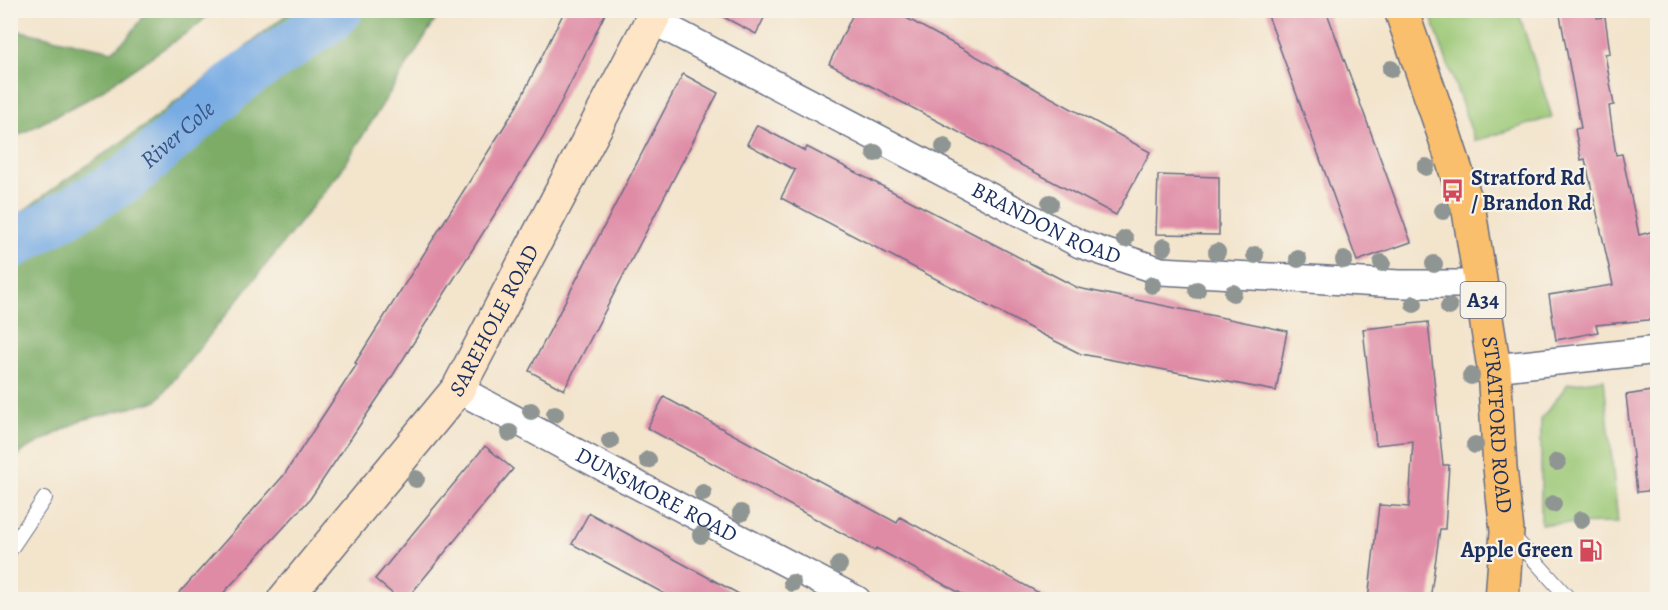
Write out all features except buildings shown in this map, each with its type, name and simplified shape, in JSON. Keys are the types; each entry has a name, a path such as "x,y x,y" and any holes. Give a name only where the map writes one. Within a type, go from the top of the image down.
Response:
{"highway":[{"name":"STRATFORD ROAD","path":"1401,10 1469,211 1494,368 1500,468 1508,531 1502,600"}],"street":[{"name":"BRANDON ROAD","path":"654,15 1080,244 1161,271 1399,284 1480,284"},
{"name":"SAREHOLE ROAD","path":"284,600 458,388 654,15"},
{"path":"1494,368 1658,350"},
{"name":"DUNSMORE ROAD","path":"458,388 857,600"}],"lane":[{"path":"10,550 45,498"},
{"path":"1508,531 1570,600"}],"green space":[{"path":"148,11 213,11 194,28 92,97 11,139 11,29 112,51 127,38"},
{"path":"291,11 441,11 340,172 157,401 82,420 26,449 11,462 11,220 145,126"},
{"path":"1429,11 1518,11 1552,117 1475,141"},
{"path":"1604,379 1618,523 1541,524 1541,419 1568,384"}],"waterway":[{"name":"River Cole","path":"10,246 127,178 242,78 330,19 339,10"}],"place":[{"name":"Stratford Rd / Brandon Rd","path":"1453,191"},
{"name":"Apple Green","path":"1591,550"}]}
